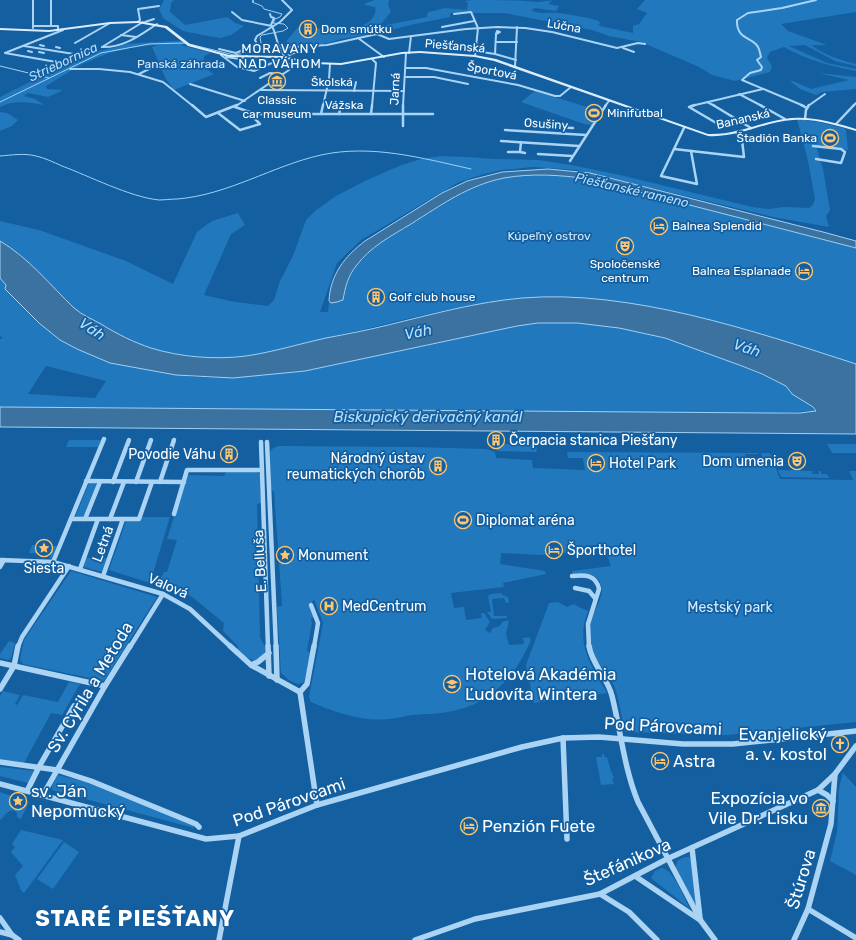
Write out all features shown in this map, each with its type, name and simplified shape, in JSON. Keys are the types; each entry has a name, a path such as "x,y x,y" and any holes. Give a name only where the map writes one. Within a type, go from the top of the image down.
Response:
{"main road":[{"path":"0,28 58,31 110,22 145,22 157,24"},
{"name":"Piešťanská","path":"157,24 170,29 187,43 221,55 286,57 314,63 330,64 346,64 408,53 475,56 515,67 638,111"},
{"name":"Bananská","path":"638,111 710,136 721,136 785,119 805,119 836,124 856,130"}],"street":[{"path":"33,0 33,27 58,26 58,31"},
{"path":"51,0 51,26"},
{"path":"282,1 286,0"},
{"path":"807,108 742,80 750,73 761,70 762,68 758,60 761,57 758,46 742,36 736,24 737,20 748,13 782,8 816,0"},
{"path":"219,49 236,53 256,44 255,40 257,36 277,24 292,10 282,1"},
{"path":"138,22 140,20 138,9 159,6"},
{"path":"232,12 242,20 272,26 276,32 279,52 286,57"},
{"path":"454,14 471,12 478,28 474,44 475,56"},
{"path":"270,14 271,18 274,18 272,26"},
{"path":"145,22 148,15"},
{"path":"154,20 145,22 102,47 125,44 157,24"},
{"path":"442,27 474,21"},
{"path":"75,43 110,22"},
{"path":"515,67 517,27"},
{"name":"Lúčna","path":"278,48 323,45 377,34 388,39 474,28 517,27 582,38 615,48 623,48 638,42 645,44"},
{"path":"62,63 5,53 63,30"},
{"path":"495,54 496,34"},
{"path":"121,35 137,37"},
{"name":"Jarná","path":"403,126 405,77 411,36"},
{"path":"358,38 384,57"},
{"path":"496,42 516,42"},
{"path":"474,44 495,54 516,60"},
{"path":"32,52 28,51 42,45"},
{"path":"23,46 80,55"},
{"path":"53,51 58,48"},
{"path":"623,48 634,52"},
{"path":"44,53 39,53 46,50"},
{"path":"226,57 229,62 237,67 256,71 302,51"},
{"path":"221,55 240,59"},
{"path":"229,62 247,56"},
{"path":"70,69 106,70 139,74 163,82 206,117 235,107 283,74 292,66 283,62 286,57"},
{"path":"371,114 376,63 372,60"},
{"path":"321,114 330,64"},
{"path":"139,74 155,66"},
{"name":"Športová","path":"406,68 426,68 511,84 558,96 571,87"},
{"path":"260,78 270,73 283,74"},
{"path":"405,77 434,77 468,84"},
{"path":"354,91 356,82"},
{"path":"190,84 245,101"},
{"path":"736,119 718,124 689,107 759,89 787,101"},
{"name":"Školská","path":"260,90 404,91"},
{"path":"739,94 785,119"},
{"path":"805,119 804,114 807,108 815,99 825,94"},
{"path":"570,161 610,101"},
{"path":"708,102 751,128"},
{"path":"836,124 856,103"},
{"path":"339,114 341,104"},
{"name":"Vážska","path":"235,107 256,114 433,114"},
{"path":"218,113 240,130 260,124 254,118 256,114"},
{"name":"Osušiny","path":"553,127 572,128"},
{"path":"560,128 560,133"},
{"path":"684,128 661,176 697,184 691,151"},
{"name":"Osušiny","path":"505,130 586,135"},
{"path":"674,149 744,157 743,142 741,137 736,132"},
{"path":"501,141 579,146"},
{"path":"520,152 521,142"},
{"path":"813,146 841,149 845,152 838,163 816,159"},
{"path":"508,152 525,153"},
{"path":"538,154 572,156"},
{"path":"53,562 104,439"},
{"path":"113,482 129,440"},
{"path":"136,482 151,440"},
{"path":"160,482 174,440"},
{"name":"E. Belluša","path":"261,442 269,676"},
{"name":"E. Belluša","path":"267,442 277,680"},
{"path":"174,514 187,470 262,470"},
{"path":"86,482 184,482"},
{"name":"Letná","path":"85,519 100,482"},
{"name":"Letná","path":"110,519 124,482"},
{"name":"Letná","path":"71,519 139,519 152,482"},
{"name":"Letná","path":"80,569 98,519"},
{"name":"Letná","path":"103,576 123,519"},
{"path":"0,567 2,560"},
{"name":"Valová","path":"2,560 53,562 163,594 190,609 250,665 300,692"},
{"path":"0,689 14,666 17,649 22,637 69,566"},
{"path":"572,576 590,576 596,579 599,589 588,622 588,642 593,660 610,689 632,787 667,859 701,921 715,940"},
{"path":"575,588 592,592 595,598"},
{"name":"Sv. Cyrila a Metoda","path":"43,795 105,686 163,594"},
{"path":"311,605 318,623 307,684 300,692 317,805"},
{"path":"250,665 258,662 269,653"},
{"path":"0,663 105,686"},
{"path":"28,792 39,768 74,706"},
{"path":"853,731 856,736"},
{"name":"Pod Párovcami","path":"0,784 191,836 206,839 224,838 239,836 317,805 522,746 563,738 599,737 683,744 733,744 853,731"},
{"path":"563,738 567,840"},
{"name":"Štefánikova","path":"415,940 475,919 600,894 667,859 818,790 835,774 856,746"},
{"path":"0,762 57,770 91,781 196,824 198,827"},
{"name":"Štúrova","path":"794,940 808,909 829,830 835,774"},
{"path":"818,790 827,795 833,802"},
{"path":"219,940 239,836"},
{"path":"692,848 701,921"},
{"path":"635,876 701,921"},
{"path":"600,894 629,912 657,940"},
{"path":"808,909 856,938"},
{"path":"0,918 12,935 19,940"},
{"path":"0,932 12,935"}],"green space":[{"path":"164,0 174,0 171,3 170,12 185,25 227,17 235,23 244,26 231,35 220,38 183,31 163,18 159,9"},
{"path":"375,0 389,0 388,4 391,12 381,26 427,17 429,12 445,8 467,10 468,3 465,1 471,0 552,1 548,4 559,6 556,11 535,8 531,10 534,12 559,13 589,18 599,21 600,24 598,25 600,26 633,33 633,26 639,24 647,13 637,9 645,0 856,0 856,12 781,24 788,31 826,45 811,45 822,52 838,59 856,64 856,66 835,61 805,45 789,46 827,63 856,69 856,71 801,56 784,47 770,52 767,58 772,66 770,72 735,81 712,75 699,67 641,42 609,36 592,30 504,13 450,13 450,17 378,33 341,39 328,43 315,45 286,45 287,40 301,24 319,29 329,28 340,31 352,30 362,26 371,20 375,12 375,7 364,5"},
{"name":"Panská záhrada","path":"181,41 185,44 181,45 211,53 204,56 204,62 207,69 214,74 174,90 166,79 152,47 161,44 131,48 109,53 82,64 46,86 47,89 63,90 48,97 28,93 24,96 35,99 44,105 21,102 11,103 0,107 0,97 84,55 127,44"},
{"path":"818,73 856,77 856,89 822,92 816,95 800,89 790,81 811,89 849,80"},
{"path":"535,91 600,111 592,125 584,124 521,102"},
{"path":"0,112 7,113 18,120 12,126 0,131"},
{"name":"Kúpeľný ostrov","path":"797,119 818,122 844,128 846,130 848,150 816,146 823,169 830,210 826,216 829,227 773,217 577,170 533,167 502,170 459,182 361,240 337,263 320,312 328,312 329,301 331,303 343,300 346,286 351,274 366,255 375,247 443,204 467,191 492,181 505,178 528,175 574,177 619,186 856,248 856,364 810,349 718,323 672,312 616,302 560,297 522,298 473,305 246,356 222,358 186,355 162,351 138,343 84,315 74,308 20,255 0,241 0,221 39,230 126,261 173,284 197,232 212,221 238,213 245,225 231,234 204,295 235,302 268,306 274,300 280,281 293,256 306,220 315,211 336,196 399,166 421,159 442,156 538,160 620,175 752,207 769,209 784,207 809,208 813,205 815,199 808,161"},
{"path":"0,278 39,323 60,340 77,349 110,363 193,377 233,378 305,371 518,326 538,323 577,323 619,328 665,338 742,366 784,385 816,411 769,413 0,407 0,339 3,338 0,336","holes":["46,366 106,381 95,398 28,394"]},
{"path":"69,440 101,440 98,447 66,447"},
{"path":"502,444 533,444 536,446 537,450 536,452 498,451 494,448"},
{"path":"827,444 856,444 856,453 832,453"},
{"name":"Mestský park","path":"278,446 486,449 495,452 496,458 532,460 533,468 585,470 583,458 568,458 567,452 758,453 745,454 748,462 764,462 761,453 770,453 780,479 853,480 849,471 856,471 856,722 727,735 625,732 614,686 594,655 589,642 588,628 601,596 601,585 596,578 590,574 573,574 572,571 611,566 603,544 586,546 586,551 539,555 501,553 500,564 545,571 546,574 503,583 504,587 451,593 454,608 464,607 466,620 482,618 481,613 484,613 490,622 485,630 490,633 493,628 500,626 502,622 509,620 506,634 509,645 524,644 523,638 529,637 531,640 519,664 511,675 493,693 482,700 470,706 451,711 378,720 359,718 311,702 309,697 323,623 314,599 310,605 314,617 311,619 312,623 307,651 311,652 304,682 299,684 294,683 281,673 277,607 282,606 282,604 274,492 271,490 270,452"},
{"path":"778,470 815,471 811,472 813,474 819,474 818,471 820,471 822,474 827,474 829,478 781,477"},
{"path":"226,472 257,472 260,474 261,503 257,504 258,539 256,540 256,546 258,546 260,637 266,649 263,655 257,660 249,659 237,650 238,646 223,631 224,623 191,596 157,584 164,572 167,572 177,540 167,539 187,475 224,476"},
{"path":"89,483 98,484 84,518 75,517"},
{"path":"141,517 170,517 150,583 109,570 126,521 140,521"},
{"path":"32,545 58,546 52,558 49,560 51,554 29,553"},
{"path":"85,558 107,558 102,572 84,567 83,564"},
{"path":"71,571 157,597 104,681 23,664 20,660 24,640"},
{"path":"502,593 502,595 508,597 509,603 506,603 504,598 492,599 494,616 507,616 507,618 492,619 487,612 491,612 488,596 491,594"},
{"path":"558,602 567,607 574,604 588,611 584,623 584,644 595,673 607,693 534,703 526,665 549,603"},
{"path":"9,641 15,643 11,658 8,660 0,658 0,654"},
{"path":"69,682 80,684 62,715 51,713 24,763 0,760 0,696 3,691 20,695 15,704 17,705 23,695 58,702"},
{"path":"602,754 604,754 605,758 607,757 614,778 612,779 614,784 601,785 596,757 602,757"},
{"path":"0,767 35,771 28,783 0,776"},
{"path":"843,773 856,787 856,875 830,861 837,832 839,788"},
{"path":"58,775 90,783 194,826 194,828 52,790 52,786"},
{"path":"0,792 29,802 21,819 17,817 17,813 13,810 8,812 0,820"},
{"path":"21,830 63,840 24,893 21,890 15,875 23,866 11,852 15,847 12,844"},
{"path":"64,842 79,852 53,889 37,879"},
{"path":"689,857 692,862 696,906 676,869 678,860"},
{"path":"662,868 671,874 675,879 690,909 651,878 655,871"}],"water":[{"name":"Piešťanské rameno","path":"548,169 590,173 823,232 856,241 856,248 589,179 546,175 515,176 479,185 456,196 381,242 362,259 353,270 347,282 343,300 331,303 329,301 332,283 340,267 351,253 365,241 442,193 467,181 502,172"},
{"path":"0,241 20,255 74,308 84,315 144,346 186,356 222,358 246,356 373,329 488,302 522,298 563,297 605,300 648,306 691,315 776,338 856,364 856,434 0,427 0,407 769,413 800,413 816,411 813,407 792,394 786,386 742,366 665,338 619,328 577,323 538,323 517,326 305,371 233,378 176,375 110,363 60,340 39,323 5,289 6,285 0,278"}],"waterway":[{"name":"Striebornica","path":"252,0 254,1 252,2 262,6 264,9 282,14 280,17 275,19 273,23 284,24 288,28 283,31 262,35 260,37 261,43"},
{"name":"Striebornica","path":"0,102 101,53 149,44 185,43"},
{"name":"Striebornica","path":"189,44 234,55 245,53 247,50 254,48"},
{"name":"Striebornica","path":"255,48 259,45"},
{"path":"0,66 49,78"},
{"path":"0,156 22,154 32,155 49,160 123,191 159,200 177,199 214,192 303,160 340,152 359,151 396,154 471,169"}],"place":[{"name":"Dom smútku","path":"308,29"},
{"name":"Classic car museum","path":"277,81"},
{"name":"Minifutbal","path":"594,113"},
{"name":"Štadión Banka","path":"830,138"},
{"name":"Balnea Splendid","path":"659,226"},
{"name":"Spoločenské centrum","path":"625,246"},
{"name":"Balnea Esplanade","path":"804,271"},
{"name":"Golf club house","path":"376,297"},
{"name":"Čerpacia stanica Piešťany","path":"496,440"},
{"name":"Povodie Váhu","path":"229,454"},
{"name":"Dom umenia","path":"797,461"},
{"name":"Hotel Park","path":"596,463"},
{"name":"Národný ústav reumatických chorôb","path":"438,466"},
{"name":"Diplomat aréna","path":"463,520"},
{"name":"Siesta","path":"44,548"},
{"name":"Športhotel","path":"554,550"},
{"name":"Monument","path":"285,555"},
{"name":"MedCentrum","path":"329,606"},
{"name":"Hotelová Akadémia Ľudovíta Wintera","path":"452,684"},
{"name":"Evanjelický a. v. kostol","path":"840,744"},
{"name":"Astra","path":"660,761"},
{"name":"sv. Ján Nepomucký","path":"18,801"},
{"name":"Expozícia vo Vile Dr. Lisku","path":"821,808"},
{"name":"Penzión Fuete","path":"469,826"}],"district":[{"name":"MORAVANY NAD VÁHOM","path":"280,56"},
{"name":"STARÉ PIEŠŤANY","path":"135,918"}],"water label":[{"name":"Váh","path":"92,329"},
{"name":"Váh","path":"418,332"},
{"name":"Váh","path":"747,348"},
{"name":"Biskupický derivačný kanál","path":"428,417"}]}
